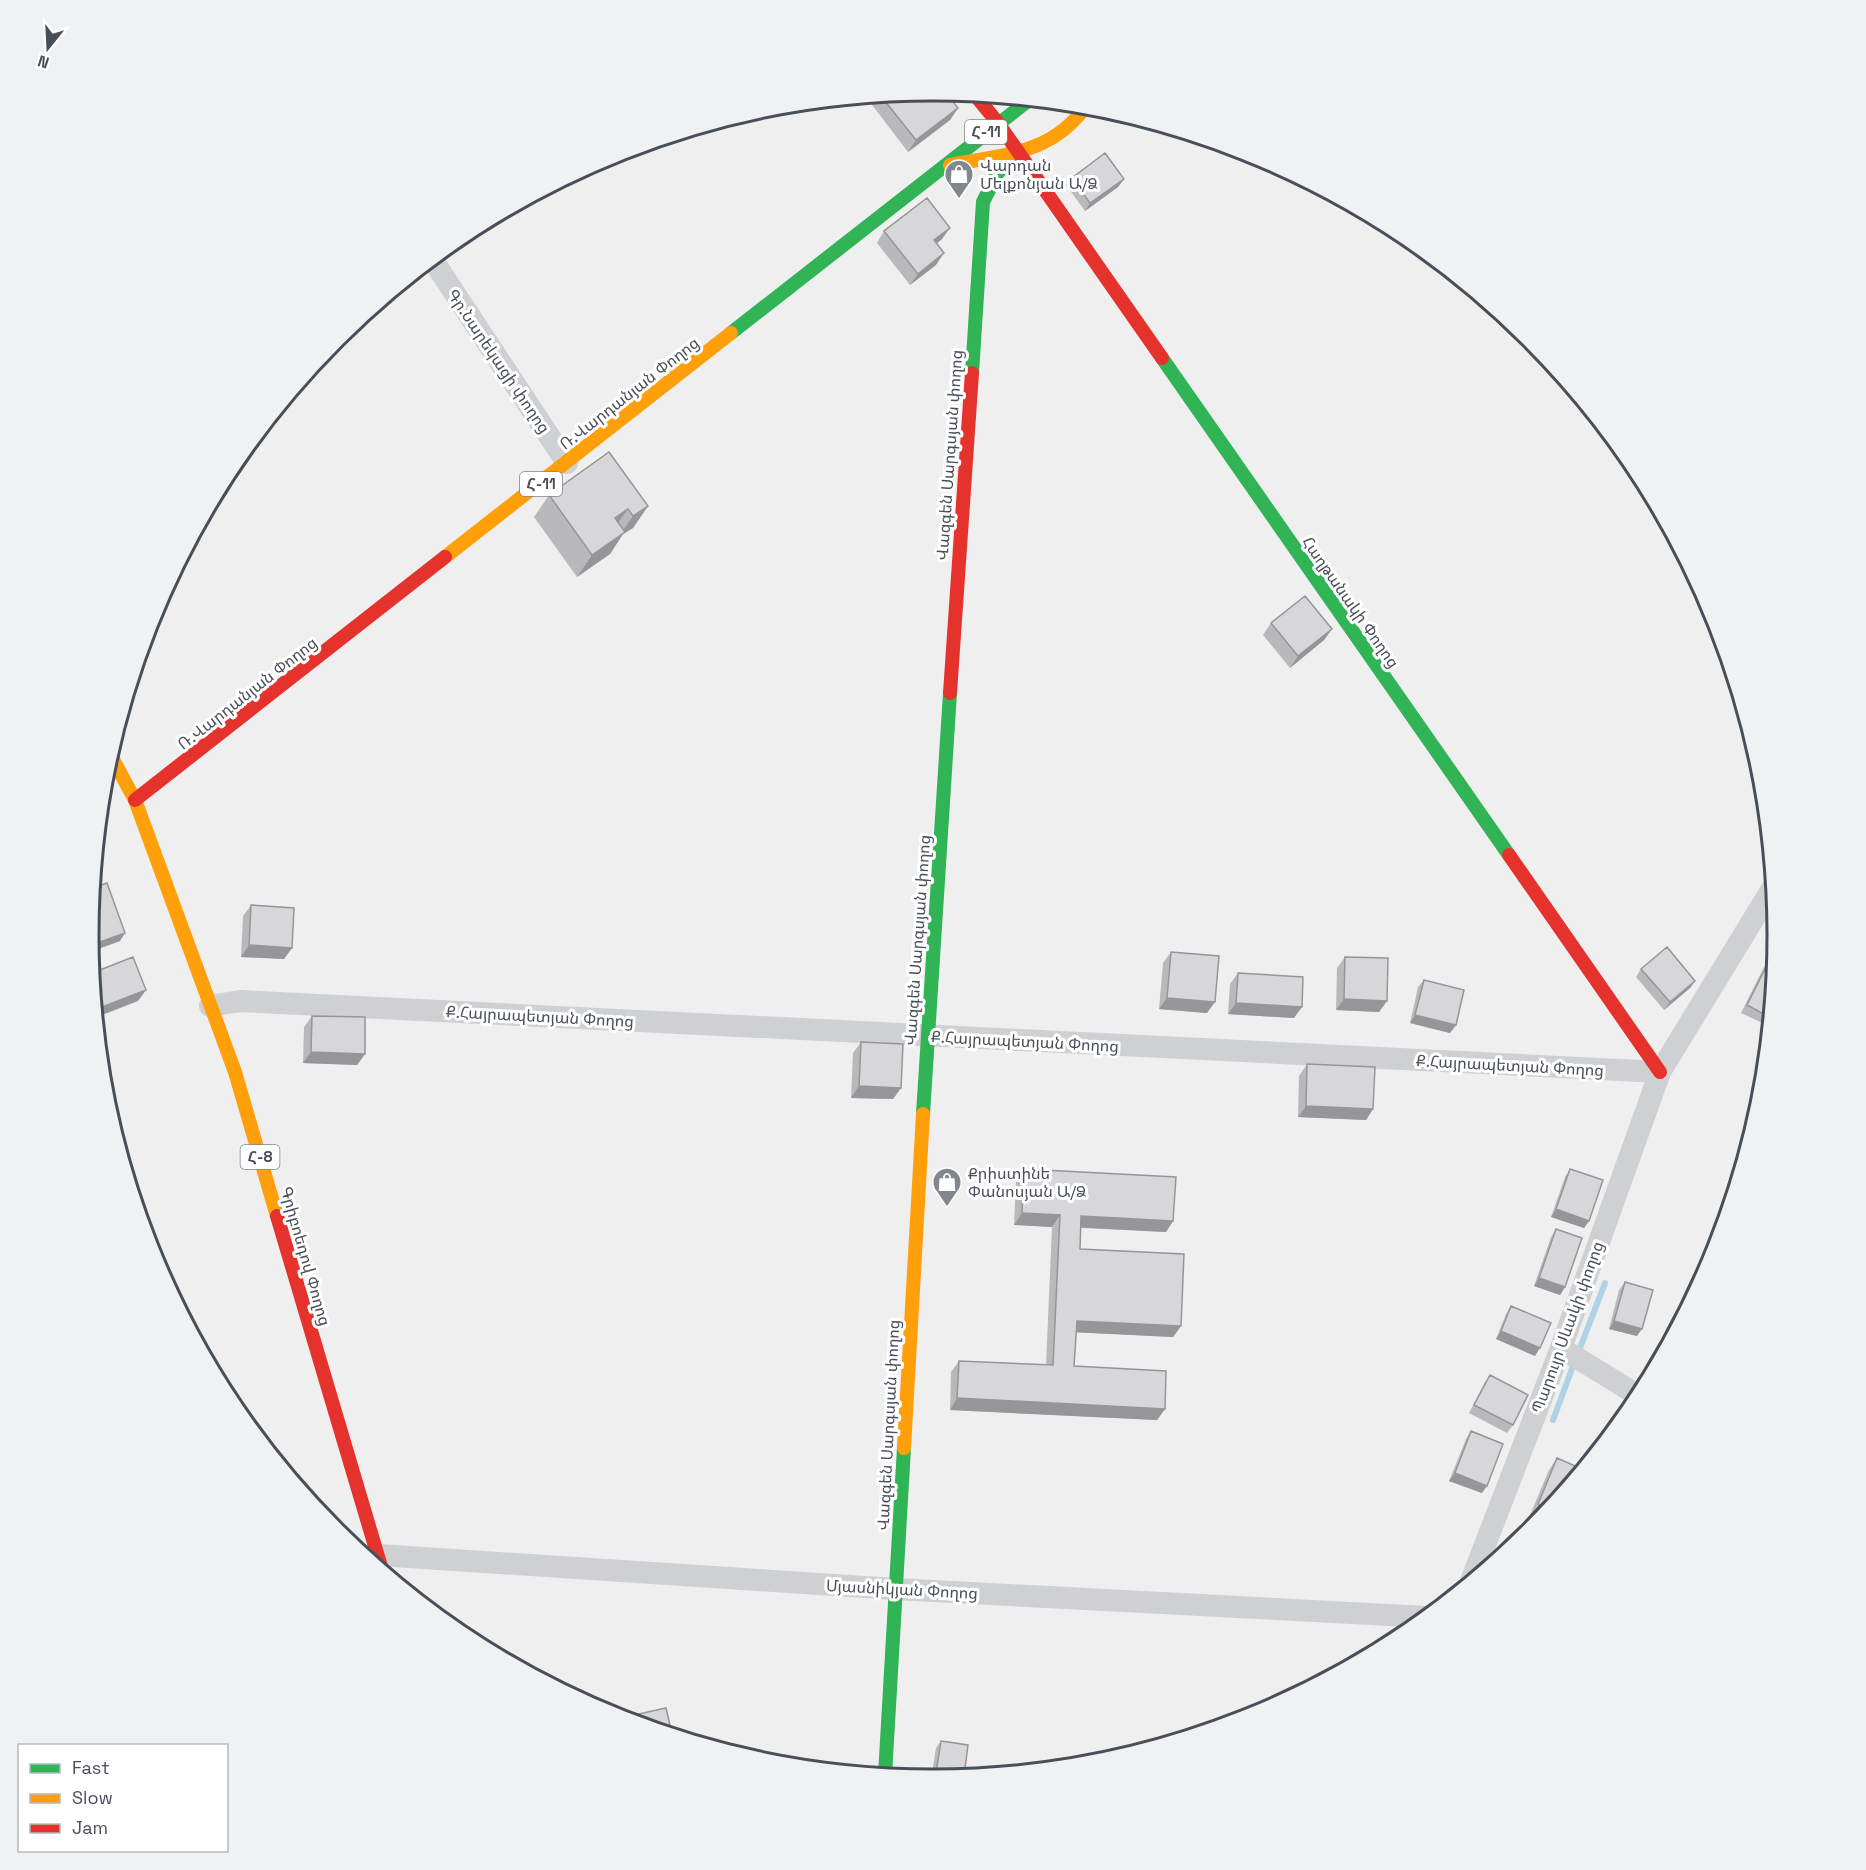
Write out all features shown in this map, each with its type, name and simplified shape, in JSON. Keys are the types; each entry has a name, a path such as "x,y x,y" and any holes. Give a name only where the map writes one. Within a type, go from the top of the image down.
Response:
{"street":[{"path":"981,103 998,123 1016,152"},
{"name":"Հ-11","path":"945,166 1021,106"},
{"name":"Հ-11","path":"945,166 1016,152 1051,140 1080,114"},
{"name":"Վազգեն Սարգսյան փողոց","path":"885,1767 927,1036 983,202 997,174 1016,152"},
{"name":"Հաղթանակի Փողոց","path":"1016,152 1660,1072"},
{"name":"Ռ.Վարդանյան Փողոց","path":"135,800 945,166"},
{"name":"Գր.Նարեկացի փողոց","path":"436,265 567,463"},
{"name":"Գրիբոեդով Փողոց","path":"116,766 135,800 235,1072 378,1558"},
{"name":"Պարույր Սևակի փողոց","path":"1476,1568 1561,1348 1660,1072 1766,899"},
{"name":"Ք.Հայրապետյան Փողոց","path":"210,1006 240,1001 1660,1072"},
{"path":"1561,1348 1631,1391"},
{"name":"Մյասնիկյան Փողոց","path":"384,1563 1413,1616"}],"building":[{"path":"953,102 958,108 916,140 886,103"},
{"path":"1105,153 1124,179 1090,203 1072,178"},
{"path":"927,198 950,228 934,240 944,253 918,274 884,231"},
{"path":"609,452 648,506 633,516 628,509 615,518 625,532 592,555 549,495"},
{"path":"1305,596 1332,629 1298,656 1271,623"},
{"path":"107,883 125,933 100,942 99,935 101,885"},
{"path":"251,905 294,908 292,948 249,945"},
{"path":"1667,947 1695,981 1670,1002 1641,969"},
{"path":"1171,952 1219,956 1215,1002 1167,998"},
{"path":"133,957 146,990 103,1007 100,970"},
{"path":"1345,957 1388,958 1387,1001 1344,999"},
{"path":"1766,967 1763,1014 1747,1005"},
{"path":"1238,973 1303,977 1302,1007 1236,1003"},
{"path":"1424,980 1464,990 1456,1025 1415,1015"},
{"path":"312,1016 365,1017 365,1054 311,1052"},
{"path":"861,1042 903,1044 901,1088 859,1086"},
{"path":"1307,1064 1375,1067 1373,1109 1306,1106"},
{"path":"1024,1169 1176,1177 1173,1221 1081,1216 1080,1249 1184,1254 1181,1326 1077,1321 1074,1366 1166,1371 1165,1409 957,1398 959,1361 1053,1365 1060,1215 1022,1213"},
{"path":"1570,1169 1603,1180 1589,1221 1556,1209"},
{"path":"1556,1229 1582,1238 1565,1287 1539,1278"},
{"path":"1625,1282 1653,1290 1642,1329 1614,1321"},
{"path":"1511,1306 1551,1323 1540,1348 1501,1331"},
{"path":"1490,1375 1528,1395 1513,1425 1474,1405"},
{"path":"1471,1431 1503,1444 1487,1486 1455,1473"},
{"path":"1557,1458 1576,1466 1541,1505 1538,1504"},
{"path":"666,1708 670,1727 665,1725 637,1714"},
{"path":"941,1741 968,1745 965,1768 937,1769"}],"waterway":[{"path":"1580,1348 1605,1283"},
{"path":"1553,1420 1573,1366"}],"traffic: fast":[{"path":"731,333 1021,106"},
{"path":"972,373 983,202 997,174 1016,152"},
{"path":"1162,358 1509,855"},
{"path":"923,1114 950,693"},
{"path":"885,1767 904,1448"}],"traffic: slow":[{"path":"950,165 1025,150 1058,134 1079,114"},
{"path":"445,557 731,333"},
{"path":"116,766 135,800 235,1072 277,1216"},
{"path":"904,1448 923,1114"}],"traffic: jam":[{"path":"981,103 998,123 1162,358"},
{"path":"950,693 972,373"},
{"path":"135,800 445,557"},
{"path":"1509,855 1660,1072"},
{"path":"277,1216 378,1558"}],"place":[{"name":"Վարդան Մելքոնյան Ա/Ձ","path":"959,200"},
{"name":"Քրիստինե Փանոսյան Ա/Ձ","path":"947,1208"}]}
